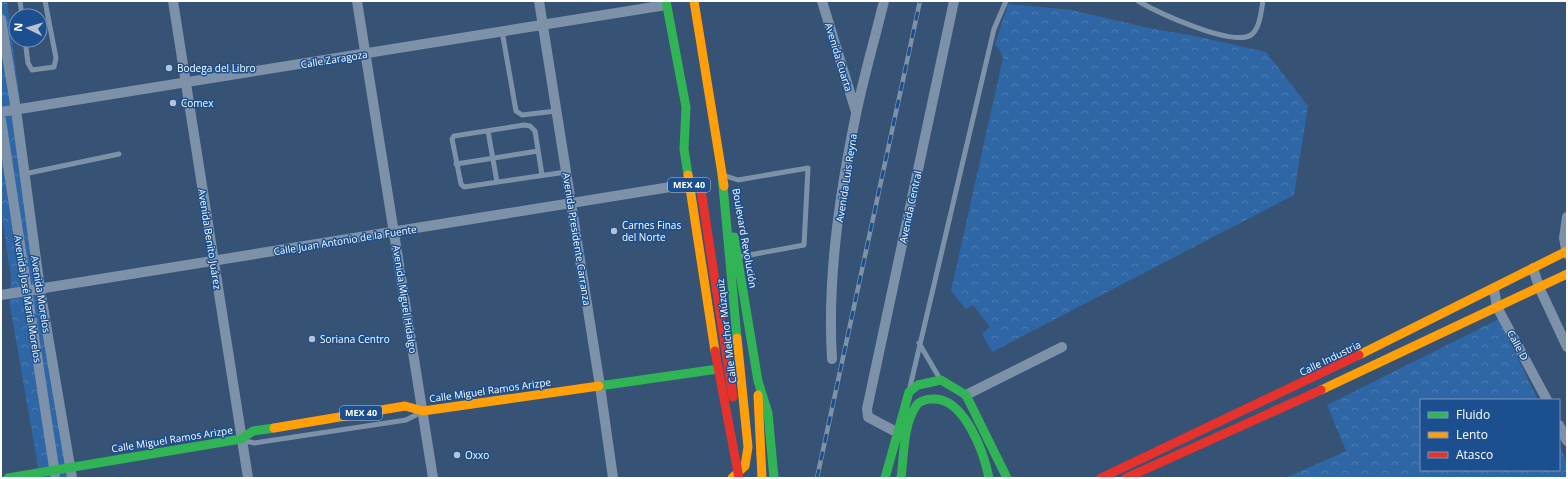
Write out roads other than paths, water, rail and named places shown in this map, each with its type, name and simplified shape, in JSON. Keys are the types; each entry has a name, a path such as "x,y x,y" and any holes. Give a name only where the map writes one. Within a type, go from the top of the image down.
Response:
{"main road":[{"name":"Boulevard Revolución","path":"694,1 722,175 738,257 758,381 768,413 774,478"},
{"name":"MEX 40","path":"666,3 686,107 684,149 736,476"},
{"path":"686,107 694,150"},
{"name":"Calle Melchor Múzquiz","path":"722,175 729,263 748,447 747,460 736,476"},
{"path":"699,180 733,396"},
{"name":"Calle Industria","path":"1101,478 1308,381 1494,289 1533,268 1567,253"},
{"path":"1126,478 1254,419 1313,394 1567,274"},
{"name":"Calle Miguel Ramos Arizpe","path":"8,478 55,474 70,467 241,439 253,431 405,406 423,411 718,369"},
{"path":"886,478 909,392 918,385 930,381 941,380 966,395 1008,478"},
{"path":"758,381 758,419 761,437 762,478"},
{"path":"1149,478 1245,432 1313,394"},
{"path":"900,478 911,417 917,405 932,399 941,399 950,402 962,415 986,460 989,478"}],"street":[{"name":"Avenida Benito Juárez","path":"173,1 248,478"},
{"name":"Avenida Miguel Hidalgo","path":"357,1 433,478"},
{"name":"Avenida Presidente Carranza","path":"539,1 600,386 613,478"},
{"name":"Avenida Luis Reyna","path":"832,359 830,323 839,219 857,113 884,1"},
{"name":"Avenida Central","path":"897,433 868,417 867,413 954,1"},
{"name":"Avenida Cuarta","path":"822,2 857,113"},
{"name":"Calle Zaragoza","path":"1,112 543,25 666,3"},
{"name":"Avenida Morelos","path":"1,19 16,110 40,289 72,478"},
{"name":"Avenida José María Morelos","path":"1,120 55,474"},
{"name":"Calle Juan Antonio de la Fuente","path":"1,295 689,184"},
{"path":"1567,217 1564,238 1567,253"},
{"path":"1533,268 1539,287 1567,347"},
{"name":"Calle D","path":"1494,289 1497,307 1546,399"},
{"path":"966,395 1062,347"},
{"path":"1560,427 1567,441"},
{"path":"897,433 908,438"}],"lane":[{"path":"909,392 919,343 937,275 994,29 1006,1"},
{"path":"1138,1 1155,11 1188,25 1243,38 1251,35 1257,25 1263,1"},
{"path":"26,48 28,63 32,70 54,67 56,58 48,17"},
{"path":"502,31 516,111 522,115 556,111"},
{"path":"542,175 535,131 530,126 524,125 454,136 452,142 456,164 461,184 464,187 566,172"},
{"path":"488,131 497,182"},
{"path":"456,164 538,151"},
{"path":"24,174 119,154"},
{"path":"722,175 738,180 808,168 804,245 738,257"},
{"path":"919,343 941,380"},
{"path":"241,439 254,443 406,420 423,411"}],"railway":[{"path":"817,478 920,1"}],"place":[{"name":"Bodega del Libro","path":"169,68"},
{"name":"Comex","path":"173,103"},
{"name":"Carnes Finas del Norte","path":"614,231"},
{"name":"Soriana Centro","path":"312,339"},
{"name":"Oxxo","path":"457,455"}]}
